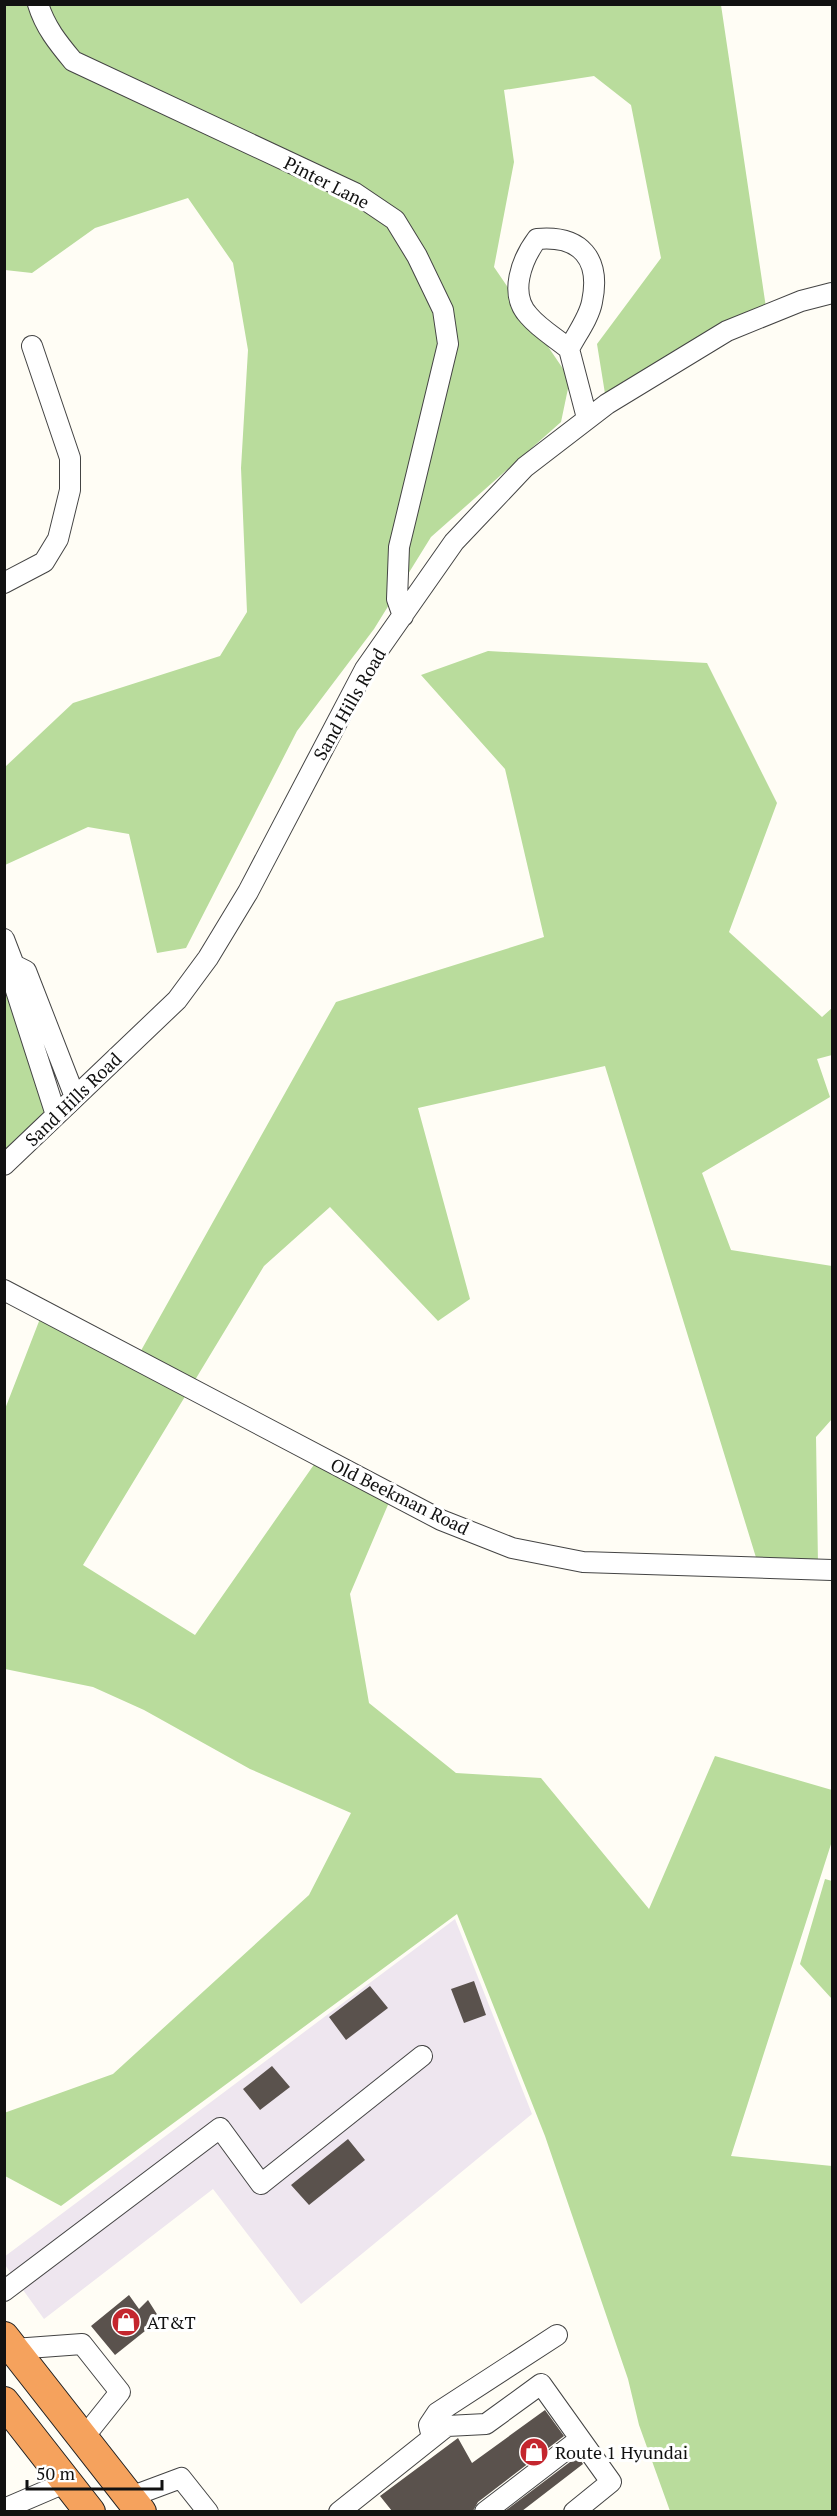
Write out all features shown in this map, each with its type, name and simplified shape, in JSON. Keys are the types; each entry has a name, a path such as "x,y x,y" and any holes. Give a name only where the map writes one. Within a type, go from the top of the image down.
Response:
{"highway":[{"path":"9,2343 136,2504"},
{"path":"4,2402 90,2511"}],"street":[{"name":"Pinter Lane","path":"38,4 42,19 55,40 73,60 355,193 395,220 417,256 443,310 448,344 399,546 398,599 403,616"},
{"path":"569,349 592,304 594,281 588,257 573,242 557,238 537,239 524,257 519,279 519,298 527,315 569,349 587,418"},
{"name":"Sand Hills Road","path":"4,1165 177,1000 208,958 248,892 364,669 454,542 525,467 587,418 727,331 801,301 832,292"},
{"path":"4,584 44,562 57,539 70,490 70,458 32,346"},
{"path":"4,939 14,964 11,975 56,1115"},
{"path":"14,964 26,971 75,1096"},
{"name":"Old Beekman Road","path":"4,1290 441,1520 512,1548 583,1562 832,1570"},
{"path":"4,2291 220,2128 261,2184 422,2056"},
{"path":"432,2438 429,2425 438,2413 557,2336"},
{"path":"9,2343 81,2344 120,2392 84,2437"},
{"path":"339,2511 447,2426 486,2424 541,2384 610,2482 583,2509"},
{"path":"485,2511 580,2439"},
{"path":"136,2504 181,2478 208,2511"},
{"path":"4,2509 67,2482"}],"shaded area":[{"path":"455,1919 532,2114 301,2304 213,2189 44,2319 5,2265 4,2257"}],"green space":[{"path":"4,5 721,5 768,321 607,406 597,344 661,258 631,105 594,76 504,90 514,162 494,267 570,379 561,422 431,537 374,629 297,731 186,948 157,953 129,834 88,827 5,865 5,767 73,703 220,656 247,612 241,468 248,350 233,263 188,198 95,228 32,273 5,270"},
{"path":"488,651 707,663 777,803 729,932 822,1017 832,1008 832,1055 817,1059 830,1097 702,1173 731,1250 832,1266 832,1419 816,1437 818,1564 758,1564 605,1066 418,1108 470,1299 438,1321 330,1207 264,1266 83,1565 195,1635 320,1456 393,1493 350,1594 369,1703 456,1773 541,1778 649,1909 715,1756 832,1790 832,1841 731,2156 832,2166 832,2511 670,2511 639,2425 628,2379 545,2136 457,1914 61,2206 5,2176 4,2113 113,2074 309,1895 351,1813 250,1769 144,1710 93,1687 5,1669 5,1409 43,1311 138,1356 336,1002 544,937 505,769 421,675"},
{"path":"4,962 57,1120 4,1166"},
{"path":"825,1879 832,1881 832,1999 800,1964"}],"building":[{"path":"474,1981 486,2015 464,2023 451,1989"},
{"path":"370,1986 388,2008 346,2040 329,2017"},
{"path":"272,2066 290,2087 260,2110 243,2089"},
{"path":"348,2139 365,2160 309,2205 291,2185"},
{"name":"AT&T","path":"129,2295 139,2309 148,2300 160,2319 115,2355 91,2326"},
{"path":"545,2410 564,2436 478,2502 473,2511 392,2511 380,2496 458,2438 472,2463"},
{"path":"578,2456 583,2464 522,2511 505,2511"}],"place":[{"name":"AT&T","path":"126,2322"},
{"name":"Route 1 Hyundai","path":"534,2452"}]}
